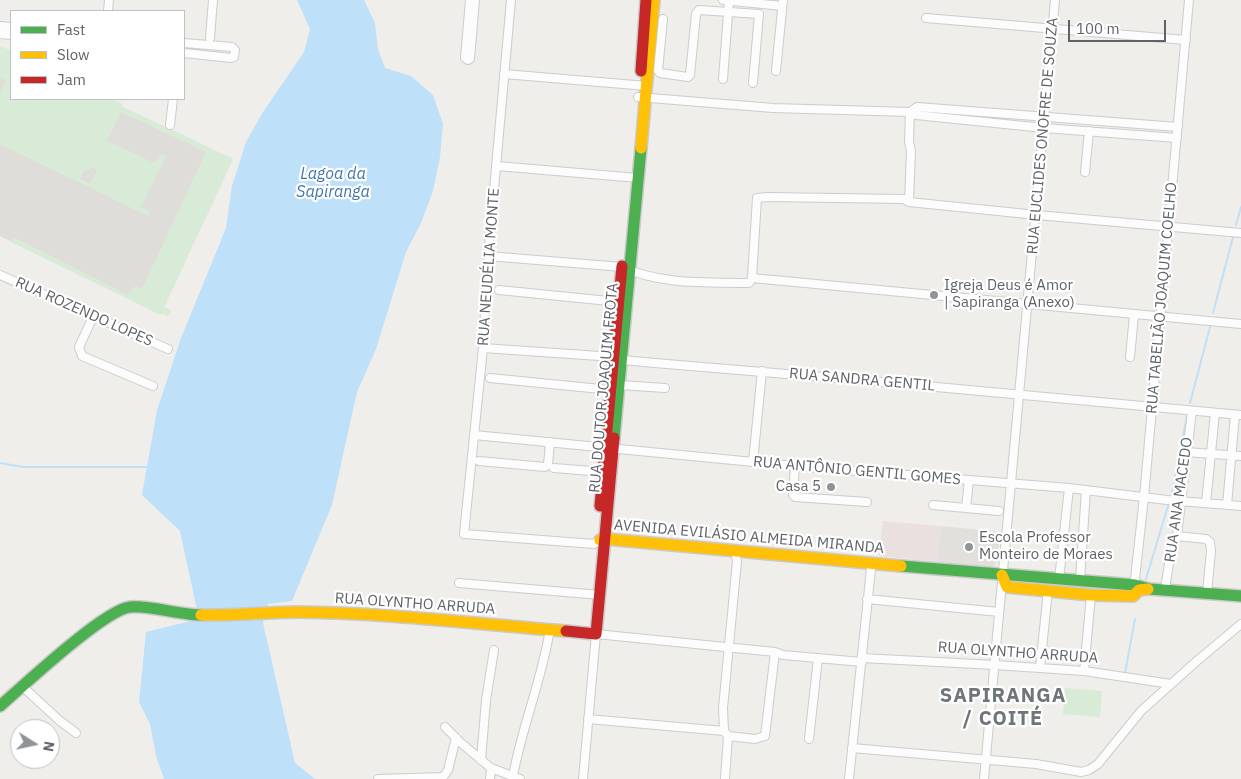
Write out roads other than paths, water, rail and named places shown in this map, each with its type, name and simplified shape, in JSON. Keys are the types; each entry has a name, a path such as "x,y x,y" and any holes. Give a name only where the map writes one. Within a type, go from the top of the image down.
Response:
{"street":[{"path":"210,38 213,0"},
{"path":"470,0 465,58 468,60 470,58 475,0"},
{"name":"RUA NEUDÉLIA MONTE","path":"464,534 483,348 488,256 511,0"},
{"name":"RUA DOUTOR JOAQUIM FROTA","path":"583,779 593,633 642,92 646,0"},
{"name":"RUA DOUTOR JOAQUIM FROTA","path":"642,92 654,0"},
{"path":"723,0 783,3 776,70"},
{"path":"723,79 729,0"},
{"name":"RUA EUCLIDES ONOFRE DE SOUZA","path":"984,779 1055,0"},
{"name":"RUA TABELIÃO JOAQUIM COELHO","path":"1134,590 1189,0"},
{"path":"663,19 658,71 660,73 688,77 690,75 696,14 701,10 757,13 759,15 753,83"},
{"path":"926,18 1186,40"},
{"path":"185,43 232,47 235,50 234,56 231,58 185,53"},
{"path":"504,74 773,108 910,112 916,115 1044,128 1177,138"},
{"path":"170,125 173,100"},
{"path":"910,112 917,107 1178,127"},
{"path":"909,202 910,112"},
{"path":"1085,172 1089,131"},
{"path":"497,166 635,178"},
{"path":"488,256 626,268 662,279 695,282 748,282 752,278 758,198 785,197 904,199 909,202 1036,215 1241,233"},
{"name":"RUA DOUTOR JOAQUIM FROTA","path":"618,359 619,302 626,268"},
{"name":"RUA ROZENDO LOPES","path":"0,275 168,348"},
{"path":"752,278 1241,324"},
{"path":"499,290 619,302"},
{"path":"1130,357 1134,315"},
{"path":"93,317 79,347 82,356 153,386"},
{"name":"RUA SANDRA GENTIL","path":"483,348 762,371 1238,415"},
{"path":"753,462 762,371"},
{"path":"490,378 616,388 664,388"},
{"name":"RUA ANA MACEDO","path":"1165,590 1171,551 1176,536 1192,411"},
{"path":"1206,503 1215,413"},
{"path":"1226,505 1231,456 1238,415"},
{"name":"RUA ANTÔNIO GENTIL GOMES","path":"474,434 795,466 1069,488 1241,506"},
{"path":"479,461 545,467 548,465 550,442"},
{"name":"RUA DOUTOR JOAQUIM FROTA","path":"602,540 603,472 609,448"},
{"path":"1186,452 1241,456"},
{"path":"795,466 793,495 795,497 868,502"},
{"path":"554,468 603,472"},
{"path":"966,508 969,480"},
{"path":"1059,579 1069,488"},
{"path":"1080,580 1086,490"},
{"path":"933,505 999,511"},
{"name":"AVENIDA EVILÁSIO ALMEIDA MIRANDA","path":"464,534 594,544 602,540 869,564 1002,575 1011,574 1080,580 1134,590"},
{"path":"1176,536 1206,539 1210,542 1211,551 1207,592"},
{"path":"725,779 726,734 723,708 737,561 735,552"},
{"path":"849,779 871,569 869,564"},
{"name":"AVENIDA EVILÁSIO ALMEIDA MIRANDA","path":"1002,575 1007,587 1091,595 1150,589 1241,596"},
{"path":"459,583 597,595"},
{"path":"1040,668 1048,590"},
{"path":"1084,671 1091,595"},
{"path":"868,599 999,612"},
{"name":"RUA OLYNTHO ARRUDA","path":"0,706 87,632 121,610 129,607 191,615 227,616 295,612 387,616 730,646 775,652 783,655 818,658 995,665 1084,671 1171,684"},
{"path":"852,748 1036,764 1081,772 1089,770 1098,764 1141,711 1241,624"},
{"path":"445,727 492,768 516,778 517,751 528,719 550,629"},
{"path":"481,760 486,700 494,650"},
{"path":"588,719 726,734 755,739 765,736 775,652"},
{"path":"809,739 818,658"},
{"path":"23,687 76,733"},
{"path":"378,779 443,777 448,770 456,738"},
{"path":"490,779 492,768"}],"water":[{"name":"Lagoa da Sapiranga","path":"297,0 364,0 375,23 378,49 385,68 411,76 433,95 443,124 440,157 433,191 421,223 406,252 376,349 357,392 332,505 292,601 268,604 263,623 295,763 315,779 164,779 156,756 150,724 139,702 146,632 199,619 180,531 142,495 157,410 181,338 226,228 232,186 246,142 263,112 304,52 310,29"}],"waterway":[{"path":"1236,225 1241,207"},
{"path":"1213,313 1233,237"},
{"path":"1190,403 1210,327"},
{"path":"1172,492 1187,416"},
{"path":"0,463 23,467 147,467"},
{"path":"1146,579 1168,506"},
{"path":"1125,673 1135,619"}],"place":[{"name":"Igreja Deus é Amor | Sapiranga (Anexo)","path":"934,295"},
{"name":"Casa 5","path":"831,487"},
{"name":"Escola Professor Monteiro de Moraes","path":"969,547"}],"district":[{"name":"SAPIRANGA / COITÉ","path":"1003,708"}]}
